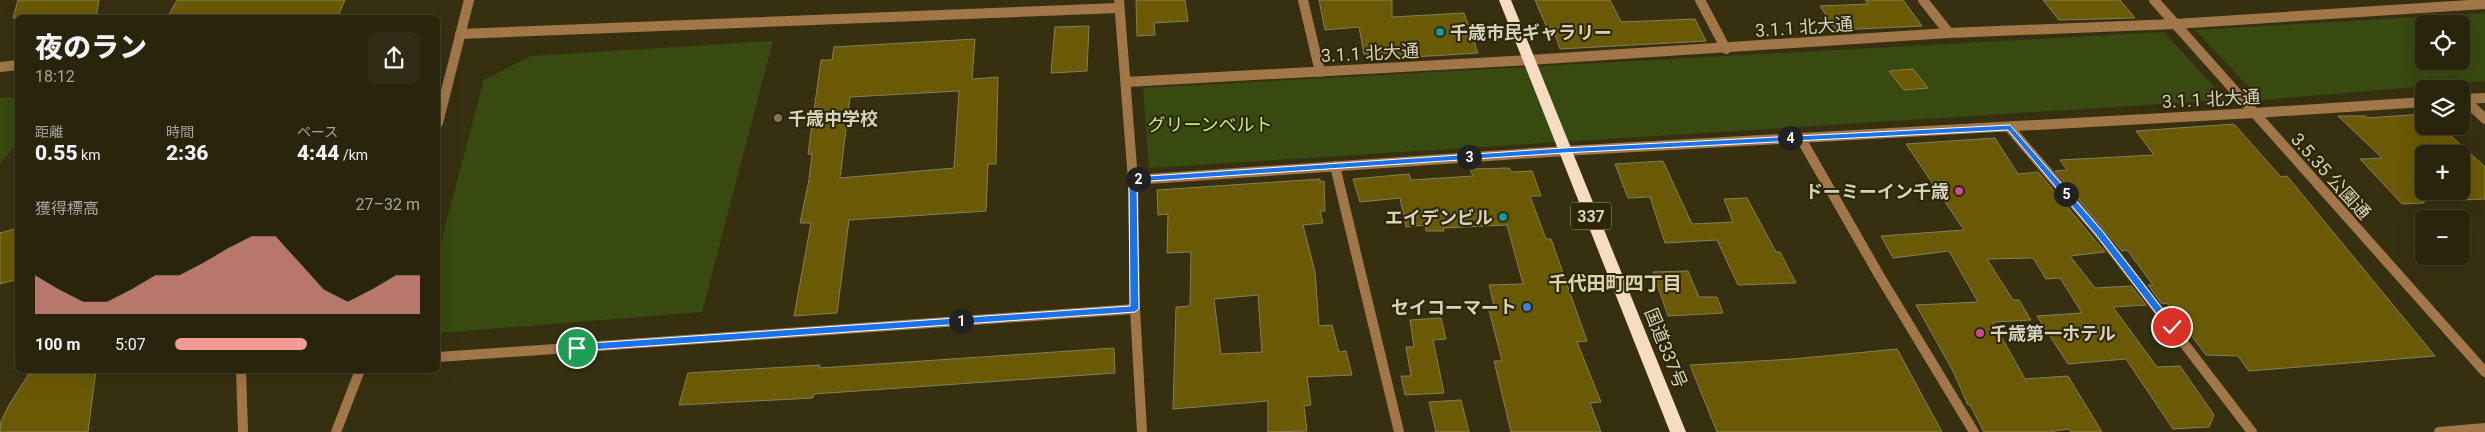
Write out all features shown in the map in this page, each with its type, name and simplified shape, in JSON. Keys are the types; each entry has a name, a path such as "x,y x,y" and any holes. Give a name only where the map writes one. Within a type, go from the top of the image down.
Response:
{"highway":[{"name":"国道337号","path":"1505,0 1563,150 1626,300 1678,432"}],"street":[{"path":"440,115 469,0"},
{"path":"1303,0 1320,72"},
{"path":"1700,0 1726,49"},
{"path":"1922,0 1949,33"},
{"name":"3.5.35 公園通","path":"2154,0 2485,372"},
{"path":"460,34 1119,4 1133,180 1135,309 1142,432"},
{"name":"3.1.1 北大通","path":"1126,82 1726,49 1949,33 2175,24 2485,4"},
{"path":"0,67 15,65"},
{"path":"2470,99 2485,98"},
{"name":"3.1.1 北大通","path":"1133,180 1563,150 2010,128 2415,103"},
{"path":"2470,105 2485,119"},
{"path":"2010,128 2100,234 2252,432"},
{"path":"1800,138 1879,275 1974,432"},
{"path":"1335,166 1399,432"},
{"path":"440,357 1135,309"},
{"path":"241,373 244,432"},
{"path":"336,432 359,373"},
{"path":"2439,432 2485,428"}],"green space":[{"path":"2485,13 2485,81 2415,80 2415,87 2261,100 2195,30 2415,17 2415,70 2470,70 2470,15 2451,15"},
{"name":"グリーンベルト","path":"2164,32 2226,100 1149,168 1143,88"},
{"path":"773,41 702,312 440,333 440,245 484,80 531,56"},
{"path":"15,97 15,145 0,164 0,98"}],"building":[{"path":"18,0 99,0 96,15 15,15 15,18 13,18"},
{"path":"177,0 345,0 338,15 169,15"},
{"path":"1136,0 1185,0 1188,21 1154,23 1155,35 1137,36"},
{"path":"1319,0 1392,0 1392,17 1464,13 1478,53 1396,58 1394,53 1364,54 1359,27 1325,30"},
{"path":"1535,0 1610,0 1621,22 1695,19 1706,41 1560,49 1553,28 1547,28"},
{"path":"1865,0 1903,0 1922,26 1836,30 1820,6 1868,4"},
{"path":"2043,0 2120,0 2135,18 2059,20"},
{"path":"1089,26 1087,71 1051,73 1055,27"},
{"path":"975,39 972,79 998,77 996,164 988,164 986,211 849,220 837,313 794,316 811,223 800,223 809,180 812,154 808,154 821,60 832,60 834,47","holes":["959,91 954,168 840,178 850,97"]},
{"path":"1913,69 1928,88 1904,90 1889,71"},
{"path":"2415,115 2415,135 2450,135 2461,145 2415,145 2415,200 2424,200 2424,203 2402,204 2360,159 2382,158 2338,116 2366,116 2367,118"},
{"path":"2234,124 2281,177 2287,176 2435,356 2249,371 2238,356 2206,355 2167,303 2162,304 2148,285 2153,285 2127,250 2122,251 2055,171 2067,170 2060,160 2154,155 2136,131"},
{"path":"1995,138 2018,174 2038,172 2105,252 2070,256 2095,288 2131,286 2146,305 2113,307 2157,367 2180,366 2214,415 2209,427 2173,429 2126,359 2068,364 2037,316 2082,313 2060,278 2046,279 2033,258 1987,259 2013,300 2019,300 2031,320 1993,322 2025,379 2068,376 2102,432 2071,432 2069,429 2048,432 1984,432 1916,305 1978,302 1949,251 1893,258 1881,236 1964,230 1906,144"},
{"path":"2470,153 2485,167 2485,199 2470,200"},
{"path":"1663,161 1692,224 1733,222 1724,199 1747,198 1776,252 1780,252 1796,283 1738,285 1717,240 1665,243 1650,197 1628,198 1615,164"},
{"path":"1509,168 1512,172 1532,171 1541,196 1530,196 1546,239 1551,239 1587,341 1577,342 1601,402 1590,403 1601,432 1511,432 1494,361 1502,361 1489,310 1495,310 1489,285 1523,284 1507,225 1443,228 1444,231 1426,231 1425,225 1406,227 1400,198 1360,202 1353,179 1409,174 1411,180 1473,176 1470,169"},
{"path":"1320,179 1320,182 1324,181 1325,211 1320,211 1323,223 1303,225 1315,272 1319,326 1332,325 1339,352 1346,351 1352,375 1307,377 1311,405 1304,406 1307,431 1268,432 1268,401 1173,409 1176,307 1190,306 1191,252 1167,253 1168,214 1158,215 1157,190","holes":["1258,295 1262,352 1221,354 1214,299"]},
{"path":"15,229 15,280 0,284 0,233"},
{"path":"1688,271 1699,297 1717,297 1723,313 1668,316 1653,272"},
{"path":"1441,318 1446,339 1433,340 1444,393 1405,395 1401,376 1411,376 1406,347 1414,347 1410,320"},
{"path":"1114,348 1115,373 814,394 813,398 679,405 688,373 820,365 819,368"},
{"path":"1897,349 1942,432 1717,432 1690,365 1793,359"},
{"path":"36,373 96,373 88,432 0,432 1,421 28,375"},
{"path":"1461,400 1469,432 1436,432 1429,402"}],"place":[{"name":"千歳市民ギャラリー","path":"1440,32"},
{"name":"千歳中学校","path":"778,118"},
{"name":"ドーミーイン千歳","path":"1959,191"},
{"name":"エイデンビル","path":"1503,217"},
{"name":"セイコーマート","path":"1527,307"},
{"name":"千歳第一ホテル","path":"1980,333"}],"district":[{"name":"千代田町四丁目","path":"1615,283"}],"route":[{"path":"577,348 1135,309 1133,180 1563,150 2010,128 2100,234 2172,327"}]}
